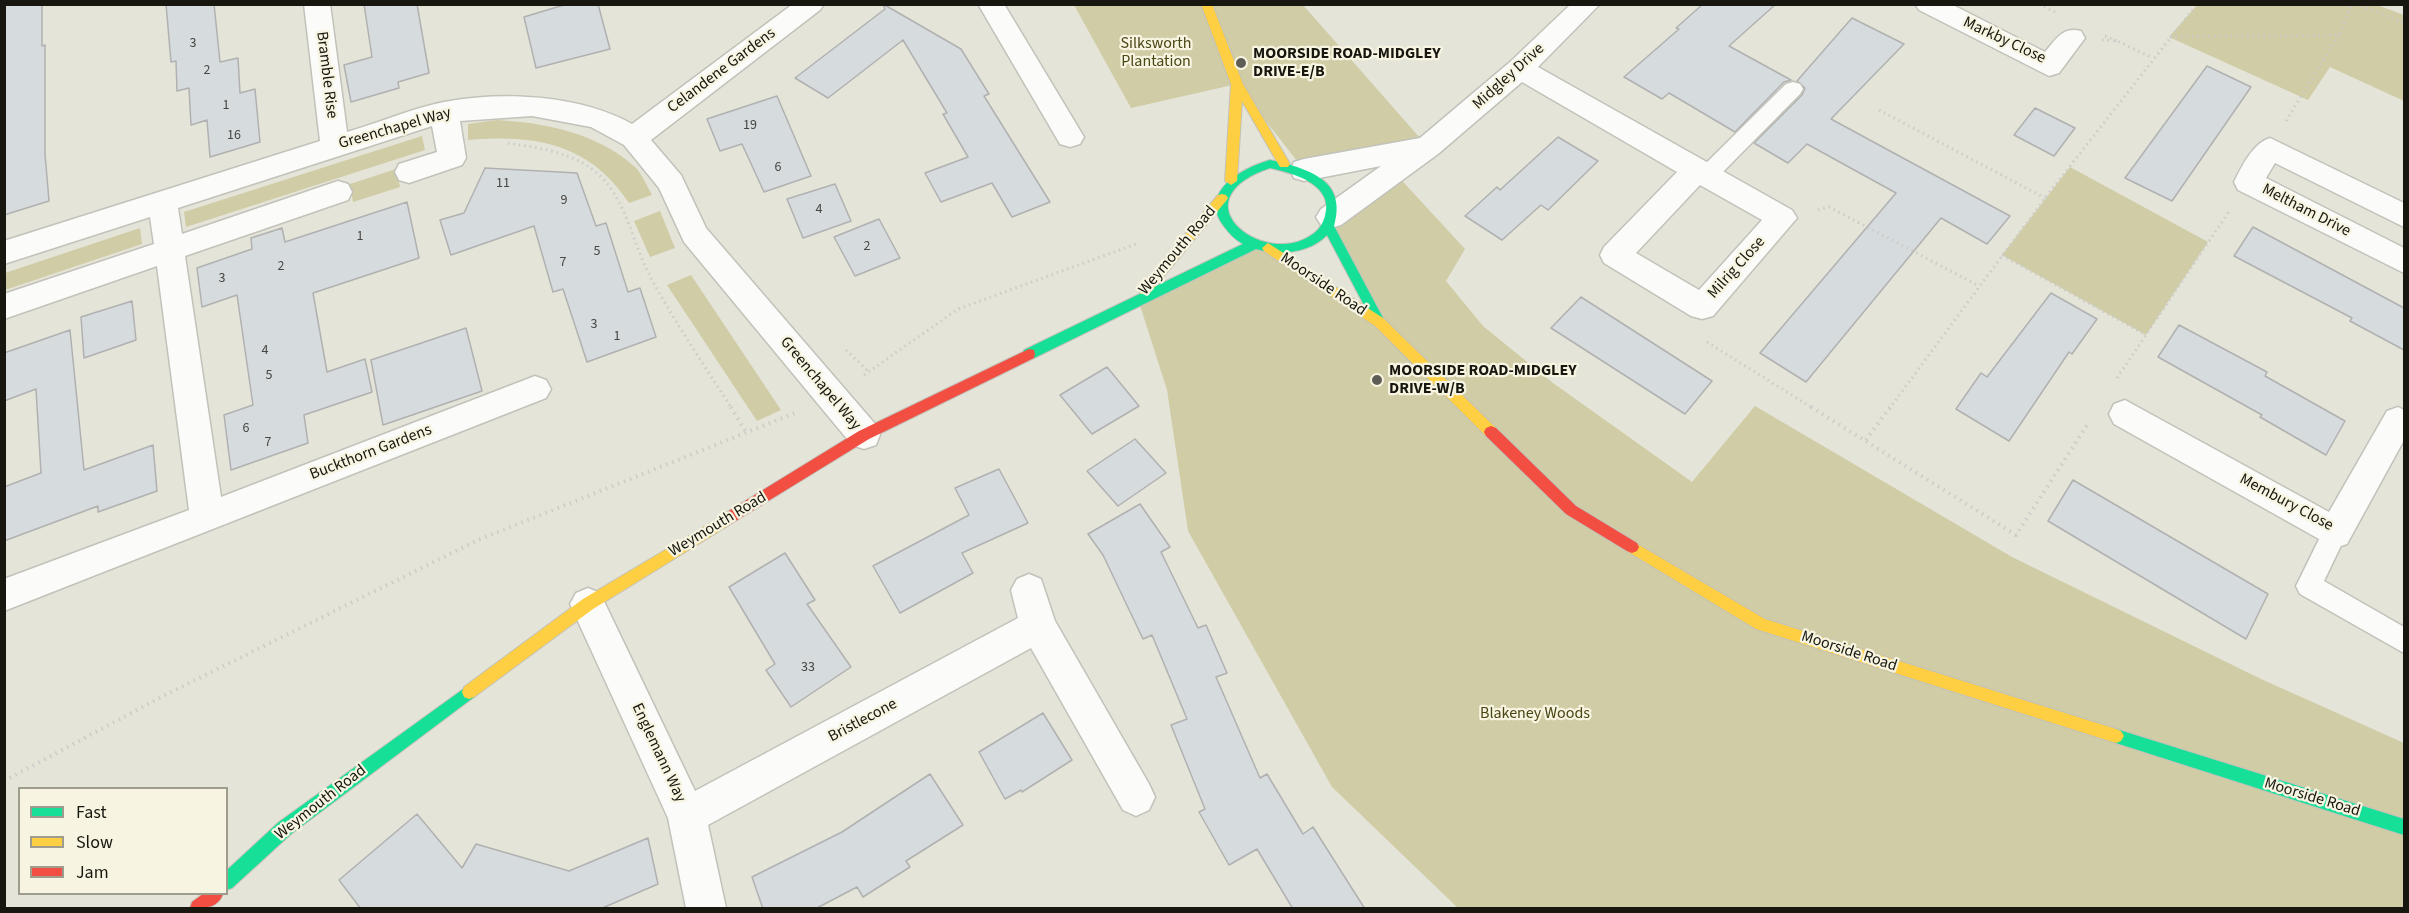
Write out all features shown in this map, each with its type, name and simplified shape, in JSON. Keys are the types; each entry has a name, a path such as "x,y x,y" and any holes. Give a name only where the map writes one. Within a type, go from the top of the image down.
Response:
{"street":[{"name":"Bramble Rise","path":"317,4 335,146"},
{"name":"Celandene Gardens","path":"634,138 811,4"},
{"path":"991,4 1070,137"},
{"path":"1206,4 1237,84 1294,167"},
{"name":"Midgley Drive","path":"1330,221 1428,147 1520,69 1587,4"},
{"name":"Markby Close","path":"1928,4 2049,66 2072,38"},
{"path":"1520,69 1782,218"},
{"path":"1222,198 1231,181 1237,84"},
{"name":"Greenchapel Way","path":"4,253 444,112 532,106 598,118 634,138 671,183 694,234 864,435"},
{"path":"409,172 452,158 444,112"},
{"name":"Midgley Drive","path":"1294,167 1428,147"},
{"path":"2270,148 2404,216"},
{"name":"Meltham Drive","path":"2270,148 2248,182 2404,261"},
{"path":"1231,181 1252,168 1294,167"},
{"name":"Moorside Road","path":"1294,167 1318,179 1329,191 1332,202 1330,221 1379,322"},
{"name":"Milrig Close","path":"1702,172 1615,255 1702,307 1782,218"},
{"path":"4,307 338,192"},
{"name":"Moorside Road","path":"1222,198 1224,218 1233,231 1261,246 1379,322 1571,510 1761,624 2404,827"},
{"name":"Weymouth Road","path":"228,880 285,828 588,604 864,435 1138,299 1222,198"},
{"path":"163,203 207,518"},
{"name":"Moorside Road","path":"1261,246 1303,244 1317,237 1330,221"},
{"path":"1138,299 1261,246"},
{"name":"Buckthorn Gardens","path":"4,595 535,389"},
{"name":"Membury Close","path":"2125,414 2335,533 2402,418"},
{"path":"1029,590 1038,626 1136,797"},
{"name":"Englemann Way","path":"588,604 687,816 705,909"},
{"name":"Bristlecone","path":"687,816 1038,626"},
{"path":"198,909 213,895"}],"lane":[{"path":"1702,172 1793,89"},
{"path":"2335,533 2309,586 2404,641"}],"path":[{"path":"1866,440 2045,198 2197,4"},
{"path":"2270,148 2339,35 2352,4"},
{"path":"2356,4 2404,23"},
{"path":"2169,37 2339,35"},
{"path":"2135,49 2153,58"},
{"path":"1879,110 2045,198"},
{"path":"451,148 505,143 543,149 572,159 598,174 616,197 649,273 746,432"},
{"path":"2115,382 2248,182"},
{"path":"1782,218 1830,207 1979,286"},
{"path":"4,781 167,694 478,540 832,398 958,309 1143,241"},
{"path":"2002,255 2146,335"},
{"path":"1741,362 2016,535 2090,420"}],"green space":[{"name":"Silksworth Plantation","path":"1074,5 1303,5 1428,147 1304,170 1237,84 1131,108"},
{"path":"2197,5 2377,5 2404,15 2404,101 2330,67 2308,100 2169,37"},
{"path":"497,120 553,127 588,138 620,155 635,167 652,195 629,203 614,183 597,167 559,147 516,139 468,140 468,124"},
{"path":"422,136 425,150 186,227 184,212"},
{"path":"2070,167 2208,242 2146,335 2002,255"},
{"path":"396,169 400,187 353,202 350,184"},
{"name":"Blakeney Woods","path":"1394,172 1465,249 1446,281 1483,326 1553,383 1692,482 1755,406 2012,557 2261,679 2404,743 2404,908 1458,908 1332,787 1188,531 1167,390 1138,299 1255,244 1378,321 1328,225"},
{"path":"660,211 675,248 650,257 634,221"},
{"path":"140,228 142,244 5,290 5,273"},
{"path":"691,275 781,410 757,421 667,285"}],"building":[{"path":"4,4 42,4 42,46 45,45 45,154 49,201 4,215"},
{"path":"166,4 214,4 220,62 238,58 240,93 255,89 260,142 210,157 207,120 191,125 189,88 177,91 176,61 171,62"},
{"path":"364,4 417,4 429,73 398,82 399,88 351,102 344,65 372,57"},
{"path":"567,4 598,4 610,49 536,68 524,17"},
{"path":"883,4 961,49 989,94 984,96 1050,202 1012,217 992,183 941,202 925,173 968,157 943,114 947,113 903,40 828,98 795,78 885,9"},
{"path":"1703,4 1776,4 1729,46 1791,80 1784,82 1735,132 1669,93 1662,99 1624,77 1679,29 1676,28"},
{"path":"1852,18 1904,44 1831,119 2010,216 1987,244 1941,218 1806,382 1760,353 1896,193 1807,144 1788,163 1754,143 1802,95 1805,88 1797,81"},
{"path":"2207,66 2251,87 2172,201 2125,178"},
{"path":"777,96 811,176 764,192 742,144 720,151 707,119"},
{"path":"2035,108 2075,128 2054,156 2014,135"},
{"path":"1558,137 1598,161 1548,210 1541,205 1502,240 1465,216 1497,187 1500,190"},
{"path":"485,168 577,173 596,226 606,223 628,292 640,288 656,337 587,362 563,289 553,292 534,226 451,255 440,220 464,213"},
{"path":"835,184 851,221 803,238 787,199"},
{"path":"407,202 419,258 313,293 327,372 365,359 372,392 304,415 308,443 231,470 224,415 253,405 237,295 202,307 197,268 252,249 251,238 282,228 285,242"},
{"path":"879,219 900,258 855,276 834,237"},
{"path":"2253,227 2404,308 2404,350 2350,321 2352,318 2234,256"},
{"path":"2051,293 2097,319 2072,354 2069,352 2009,441 1956,409 1981,373 1987,377"},
{"path":"1581,297 1712,381 1685,414 1551,328"},
{"path":"132,301 136,340 84,358 81,317"},
{"path":"2179,325 2267,372 2265,376 2345,421 2326,455 2260,417 2262,415 2158,357"},
{"path":"466,328 482,391 383,425 371,360"},
{"path":"70,330 84,470 153,445 157,491 98,512 98,506 4,541 4,487 41,473 36,389 4,401 4,353"},
{"path":"1107,367 1139,406 1092,434 1060,395"},
{"path":"1135,439 1166,473 1118,506 1087,471"},
{"path":"999,469 1028,523 962,553 973,573 900,613 873,566 969,515 955,488"},
{"path":"2073,480 2268,594 2246,639 2048,521"},
{"path":"1140,504 1170,547 1161,552 1198,628 1206,625 1227,673 1216,677 1260,778 1267,774 1303,834 1313,827 1365,909 1293,909 1257,849 1229,865 1199,812 1205,809 1171,725 1187,719 1152,635 1143,639 1103,555 1088,534"},
{"path":"785,553 815,600 807,604 851,667 791,707 766,670 775,664 729,587"},
{"path":"1043,713 1072,760 1022,792 1021,790 1005,799 979,752"},
{"path":"930,774 963,825 906,861 910,867 863,897 857,887 815,909 763,909 752,877 842,832"},
{"path":"417,814 462,868 476,844 569,871 648,838 658,884 600,909 361,909 339,880"}],"traffic: fast":[{"path":"1270,164 1299,170 1318,181 1330,196 1333,211 1328,226 1317,238 1298,246 1274,248 1263,246 1242,237 1224,218 1221,207 1223,197 1229,188 1247,173 1270,164"},
{"path":"1328,225 1377,318"},
{"path":"1029,354 1255,244"},
{"path":"228,880 285,828 469,692"},
{"path":"2116,736 2404,827"}],"traffic: slow":[{"path":"1206,4 1237,84 1284,164"},
{"path":"1231,181 1237,84"},
{"path":"1145,291 1222,198"},
{"path":"1268,248 1379,322 1491,432"},
{"path":"469,692 588,604 724,521"},
{"path":"1632,547 1761,624 2116,736"}],"traffic: jam":[{"path":"724,521 864,435 1029,354"},
{"path":"1491,432 1571,510 1632,547"},
{"path":"198,908 214,895"}],"place":[{"name":"MOORSIDE ROAD-MIDGLEY DRIVE-E/B","path":"1241,63"},
{"name":"MOORSIDE ROAD-MIDGLEY DRIVE-W/B","path":"1377,380"}]}
